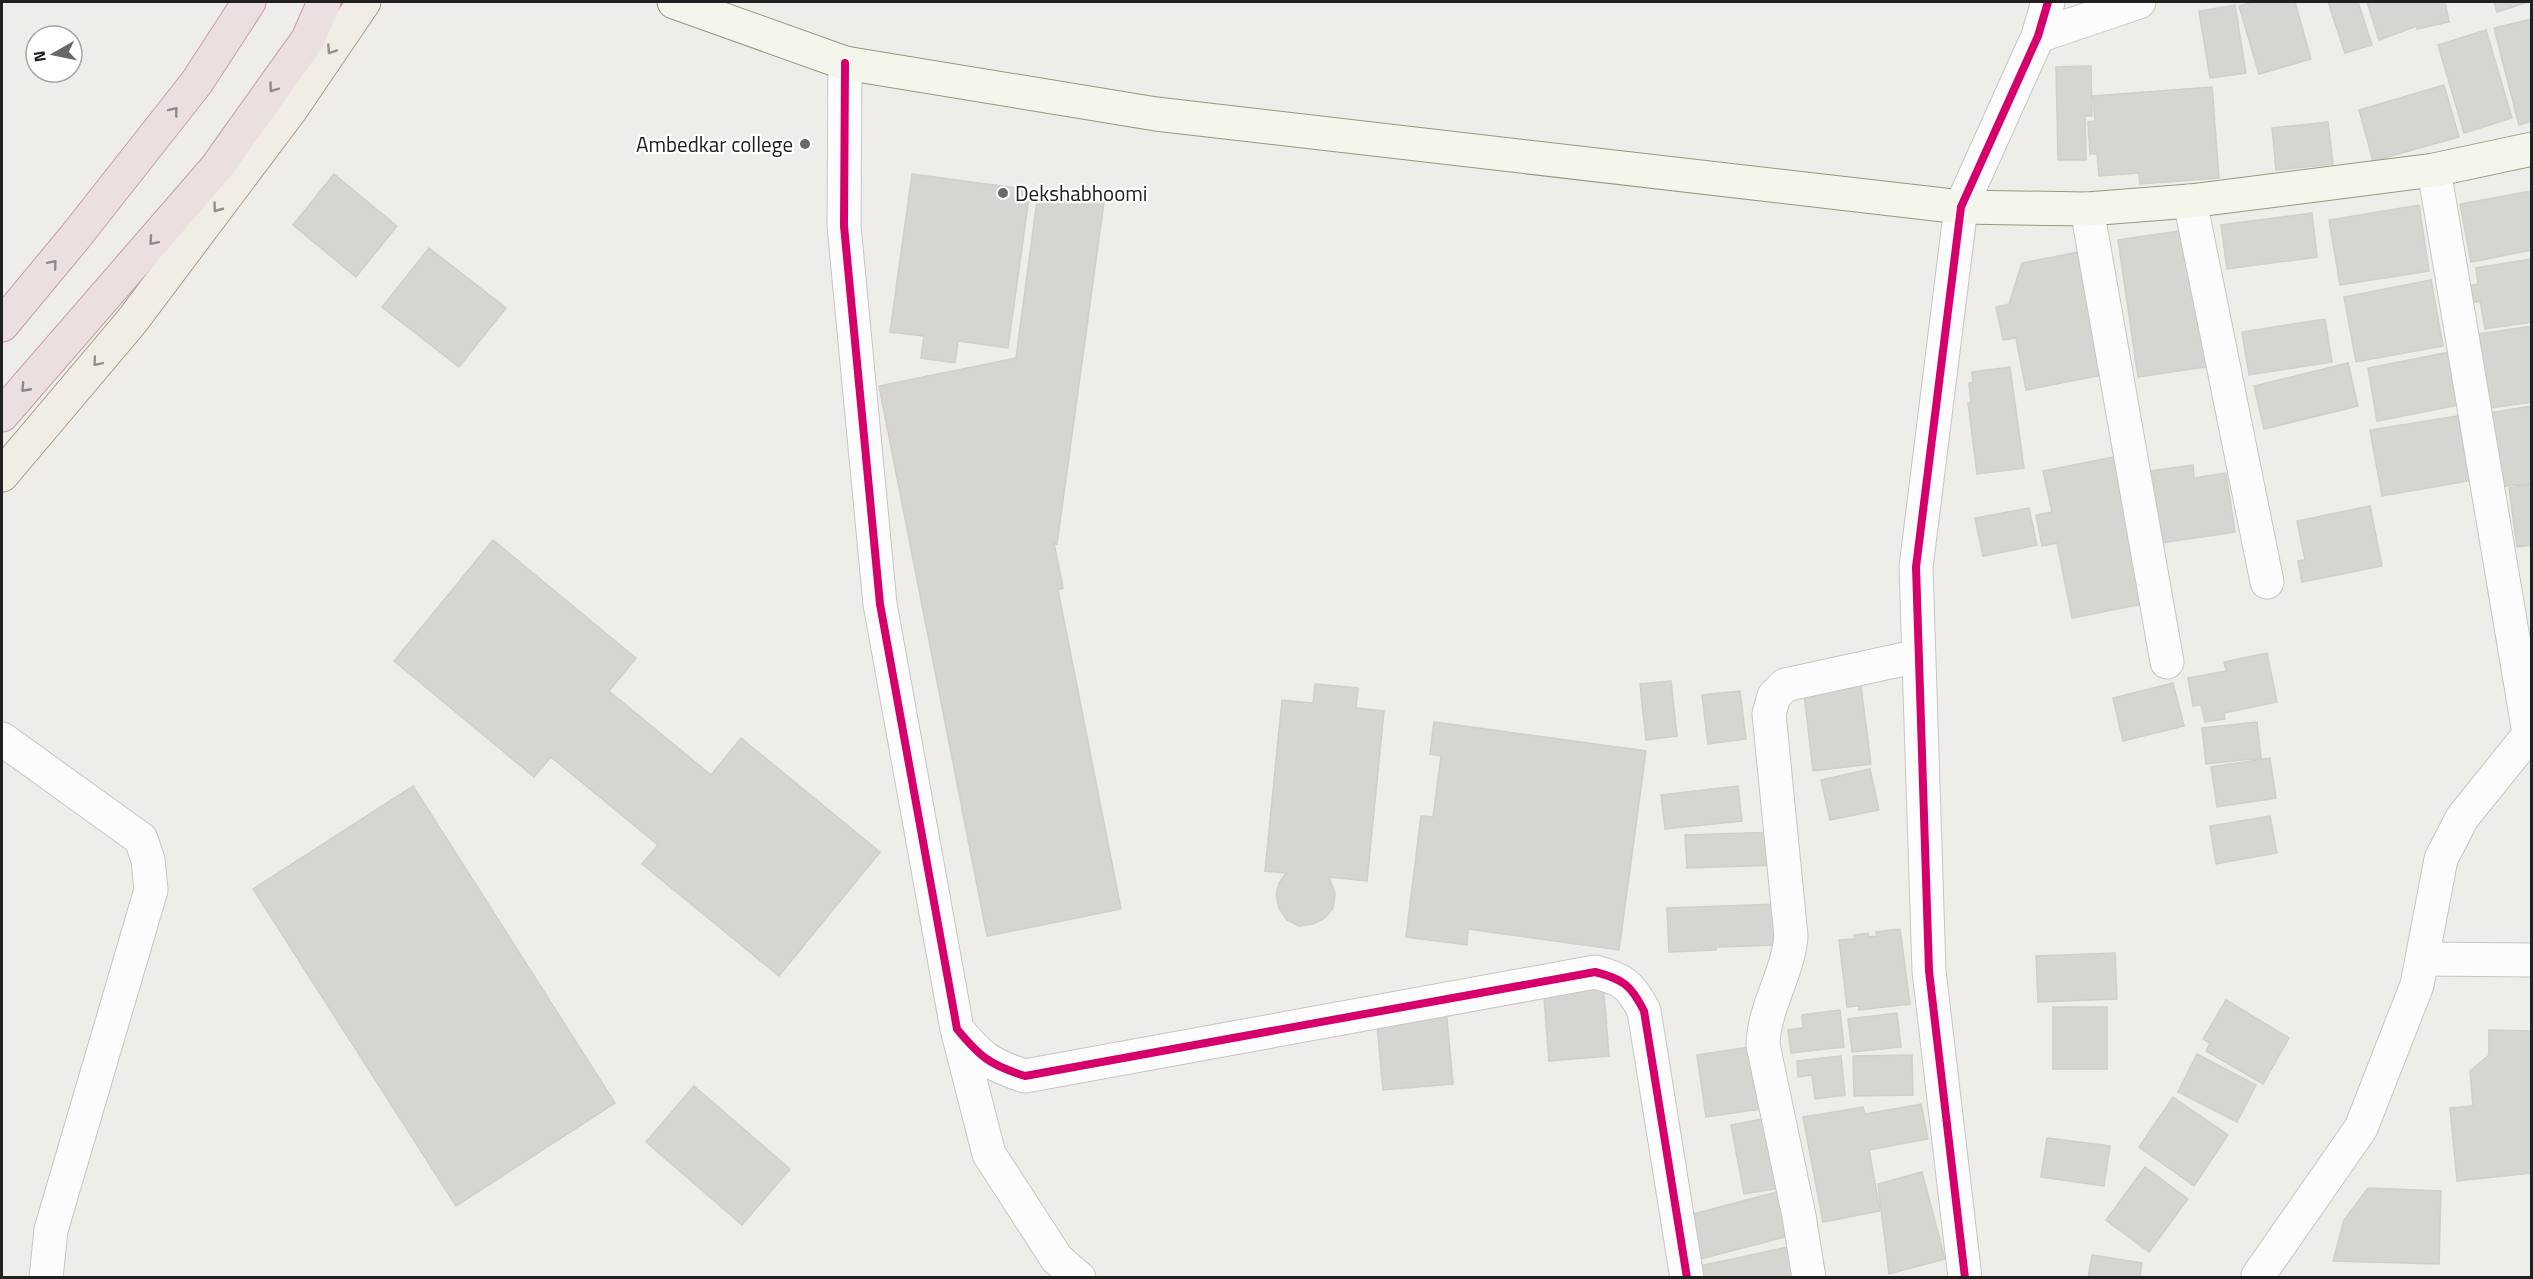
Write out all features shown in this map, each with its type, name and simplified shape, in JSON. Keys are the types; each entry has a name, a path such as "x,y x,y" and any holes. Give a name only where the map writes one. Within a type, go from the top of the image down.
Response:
{"highway":[{"path":"2,324 13,295 197,82 249,2"},
{"path":"2,415 216,168 308,39 324,2"}],"main road":[{"path":"2,475 139,312 292,108 364,2"},
{"path":"674,2 845,63 1156,114 1961,207 2087,209 2190,201 2434,170 2532,149"}],"street":[{"path":"1965,1278 1929,971 1916,567 1961,207 2038,36 2048,2"},
{"path":"2038,36 2139,2"},
{"path":"845,63 844,226 880,604 957,1029 989,1154 1058,1259 1079,1278"},
{"path":"2258,1276 2361,1128 2417,985 2441,859 2462,818 2530,732 2434,170"},
{"path":"2190,201 2267,582"},
{"path":"2087,209 2167,662"},
{"path":"1809,1278 1799,1216 1763,1045 1766,1017 1790,953 1791,936 1769,714 1774,696 1785,685 1918,656"},
{"path":"2,739 141,839 148,860 151,890 51,1230 45,1278"},
{"path":"2422,959 2532,960"},
{"path":"957,1029 978,1055 1000,1068 1024,1076 1595,972 1616,977 1634,990 1644,1011 1687,1278"}],"building":[{"path":"2254,2 2295,2 2311,59 2259,74 2239,6"},
{"path":"2328,2 2358,2 2372,45 2345,53"},
{"path":"2367,2 2445,2 2449,22 2417,29 2417,26 2379,40"},
{"path":"2494,2 2528,2 2497,12"},
{"path":"2235,5 2246,73 2210,78 2199,11"},
{"path":"2532,19 2532,121 2519,125 2494,28"},
{"path":"2486,30 2512,118 2464,133 2438,45"},
{"path":"2091,66 2092,116 2085,116 2086,160 2058,160 2056,67"},
{"path":"2444,85 2459,137 2373,161 2359,110"},
{"path":"2212,87 2219,178 2140,184 2139,173 2099,176 2097,154 2090,154 2088,122 2095,121 2093,96"},
{"path":"2328,122 2333,164 2276,170 2272,128"},
{"path":"334,174 397,226 356,277 293,225"},
{"path":"912,174 1030,190 1008,348 958,341 955,363 921,358 924,336 890,332"},
{"path":"2532,191 2532,250 2471,262 2460,204"},
{"path":"1038,193 1104,202 1057,544 1054,543 1063,588 1058,590 1121,909 987,936 879,386 1016,358"},
{"path":"2419,205 2429,271 2340,285 2329,220"},
{"path":"2312,213 2317,257 2227,269 2221,225"},
{"path":"2192,229 2212,366 2138,377 2118,240"},
{"path":"429,248 506,308 459,367 382,307"},
{"path":"2084,251 2108,374 2026,390 2016,338 2003,340 1996,307 2009,304 2022,263"},
{"path":"2532,259 2532,322 2485,329 2480,301 2471,303 2469,286 2478,284 2476,268"},
{"path":"2431,280 2443,346 2356,362 2344,297"},
{"path":"2325,319 2332,362 2249,375 2242,332"},
{"path":"2532,326 2532,402 2482,409 2472,335"},
{"path":"2455,351 2464,404 2377,421 2368,368"},
{"path":"2348,363 2358,406 2264,429 2254,386"},
{"path":"2010,367 2024,468 1977,474 1968,403 1971,403 1969,383 1973,382 1972,372"},
{"path":"2532,406 2532,483 2500,487 2489,413"},
{"path":"2463,415 2474,480 2382,496 2370,430"},
{"path":"2124,455 2152,602 2072,618 2057,543 2042,546 2036,515 2052,512 2043,471"},
{"path":"2193,465 2194,478 2226,473 2235,532 2161,543 2150,471"},
{"path":"2532,484 2532,545 2517,547 2509,488"},
{"path":"2370,506 2382,566 2302,582 2298,561 2305,560 2297,521"},
{"path":"2029,508 2037,545 1983,556 1975,518"},
{"path":"493,540 636,658 609,691 711,775 741,738 880,852 779,976 642,864 658,845 551,757 534,777 394,661"},
{"path":"2267,653 2277,702 2224,713 2225,719 2205,722 2201,705 2193,706 2188,678 2226,671 2224,662"},
{"path":"1860,678 1871,764 1813,771 1803,685"},
{"path":"1671,681 1677,736 1646,740 1640,684"},
{"path":"2173,683 2184,726 2123,741 2113,698"},
{"path":"1315,684 1358,688 1356,708 1384,711 1367,881 1329,877 1335,894 1333,908 1325,918 1313,924 1299,926 1287,920 1279,908 1276,895 1279,883 1286,873 1265,871 1282,700 1313,703"},
{"path":"1740,691 1746,739 1708,744 1702,695"},
{"path":"1434,722 1646,751 1619,950 1468,929 1467,945 1406,937 1421,816 1433,817 1441,756 1430,754"},
{"path":"2257,722 2261,758 2206,764 2202,728"},
{"path":"2270,758 2276,798 2217,807 2211,767"},
{"path":"1870,769 1879,810 1830,820 1821,780"},
{"path":"413,786 615,1103 456,1206 253,889"},
{"path":"1738,786 1742,821 1665,829 1661,795"},
{"path":"2270,816 2277,853 2216,864 2210,826"},
{"path":"1778,832 1778,865 1687,868 1685,835"},
{"path":"1781,904 1782,945 1716,947 1716,950 1669,952 1667,908"},
{"path":"1900,929 1910,1004 1859,1010 1859,1006 1847,1007 1839,940 1855,939 1854,935 1868,933 1869,937 1877,936 1876,932"},
{"path":"2115,953 2117,999 2038,1002 2036,956"},
{"path":"1603,980 1609,1056 1549,1061 1543,985"},
{"path":"2226,1000 2289,1038 2263,1084 2206,1051 2210,1043 2203,1039"},
{"path":"2053,1007 2107,1007 2107,1069 2053,1069"},
{"path":"1446,1008 1453,1084 1383,1090 1376,1014"},
{"path":"1840,1010 1844,1047 1791,1053 1788,1030 1803,1028 1802,1015"},
{"path":"1897,1013 1901,1047 1852,1052 1848,1019"},
{"path":"2489,1030 2532,1031 2532,1173 2457,1181 2450,1108 2473,1106 2470,1071 2489,1055"},
{"path":"1750,1047 1769,1108 1706,1117 1697,1055"},
{"path":"2197,1054 2256,1085 2237,1122 2178,1092"},
{"path":"1912,1055 1913,1095 1854,1096 1853,1056"},
{"path":"1841,1056 1845,1095 1815,1099 1812,1075 1798,1077 1797,1061"},
{"path":"694,1086 790,1169 742,1225 646,1142"},
{"path":"2173,1097 2228,1135 2194,1186 2139,1147"},
{"path":"1921,1104 1928,1139 1869,1150 1880,1211 1823,1222 1803,1117 1863,1107 1865,1114"},
{"path":"1767,1118 1780,1188 1744,1194 1731,1125"},
{"path":"2047,1138 2110,1146 2104,1186 2041,1177"},
{"path":"2145,1167 2188,1199 2149,1252 2106,1220"},
{"path":"1922,1172 1945,1259 1889,1274 1878,1184"},
{"path":"2368,1188 2441,1191 2439,1264 2333,1261 2344,1220"},
{"path":"1788,1189 1800,1233 1693,1261 1682,1217"},
{"path":"1797,1245 1795,1278 1701,1278 1699,1266"},
{"path":"2092,1255 2142,1263 2140,1278 2088,1278"}],"cycle path":[{"path":"1965,1278 1929,971 1916,567 1961,207 2038,36 2048,2"},
{"path":"845,63 844,226 880,604 957,1029 986,1059 1025,1076 1595,972 1605,975 1625,984 1635,995 1644,1011 1687,1278"}],"place":[{"name":"Ambedkar college","path":"805,144"},
{"name":"Dekshabhoomi","path":"1003,193"}]}
